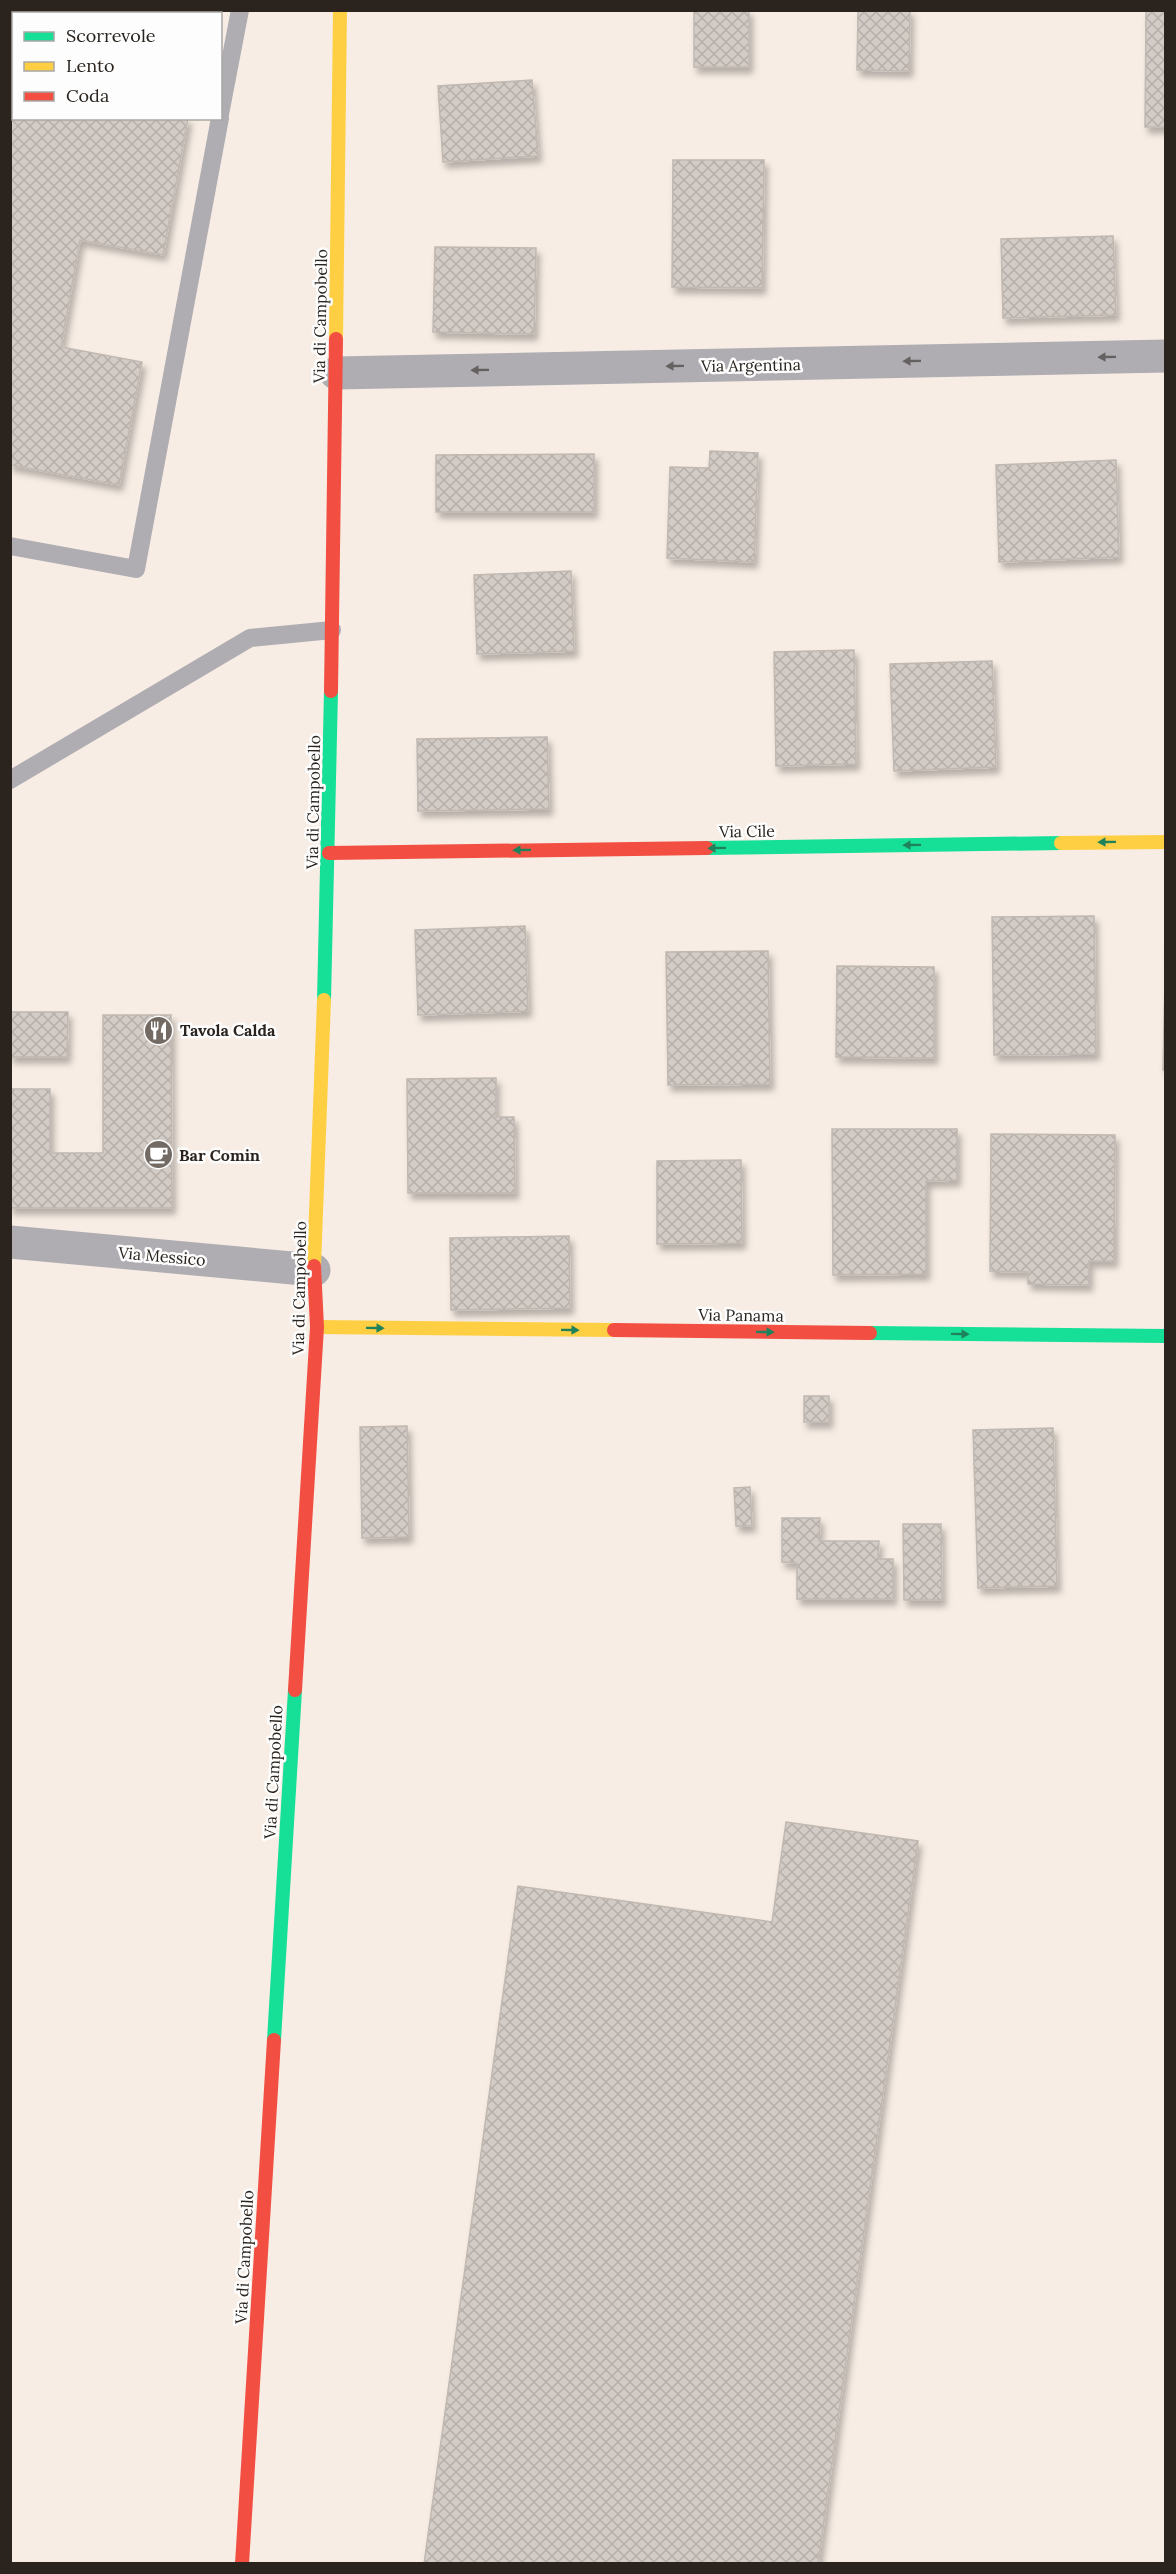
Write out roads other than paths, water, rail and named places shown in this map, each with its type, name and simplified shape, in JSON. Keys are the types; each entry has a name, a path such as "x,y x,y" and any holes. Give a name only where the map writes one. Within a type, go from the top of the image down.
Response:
{"street":[{"name":"Via di Campobello","path":"242,2564 317,1327 314,1270 329,853 340,10"},
{"name":"Via Argentina","path":"336,373 1166,356"},
{"name":"Via Cile","path":"329,853 1166,842"},
{"name":"Via Messico","path":"10,1242 314,1270"},
{"name":"Via Panama","path":"317,1327 1166,1336"}],"lane":[{"path":"222,104 240,10"},
{"path":"10,546 136,569 220,120"},
{"path":"10,780 250,638 332,630"}],"place":[{"name":"Tavola Calda","path":"159,1030"},
{"name":"Bar Comin","path":"158,1155"}]}
